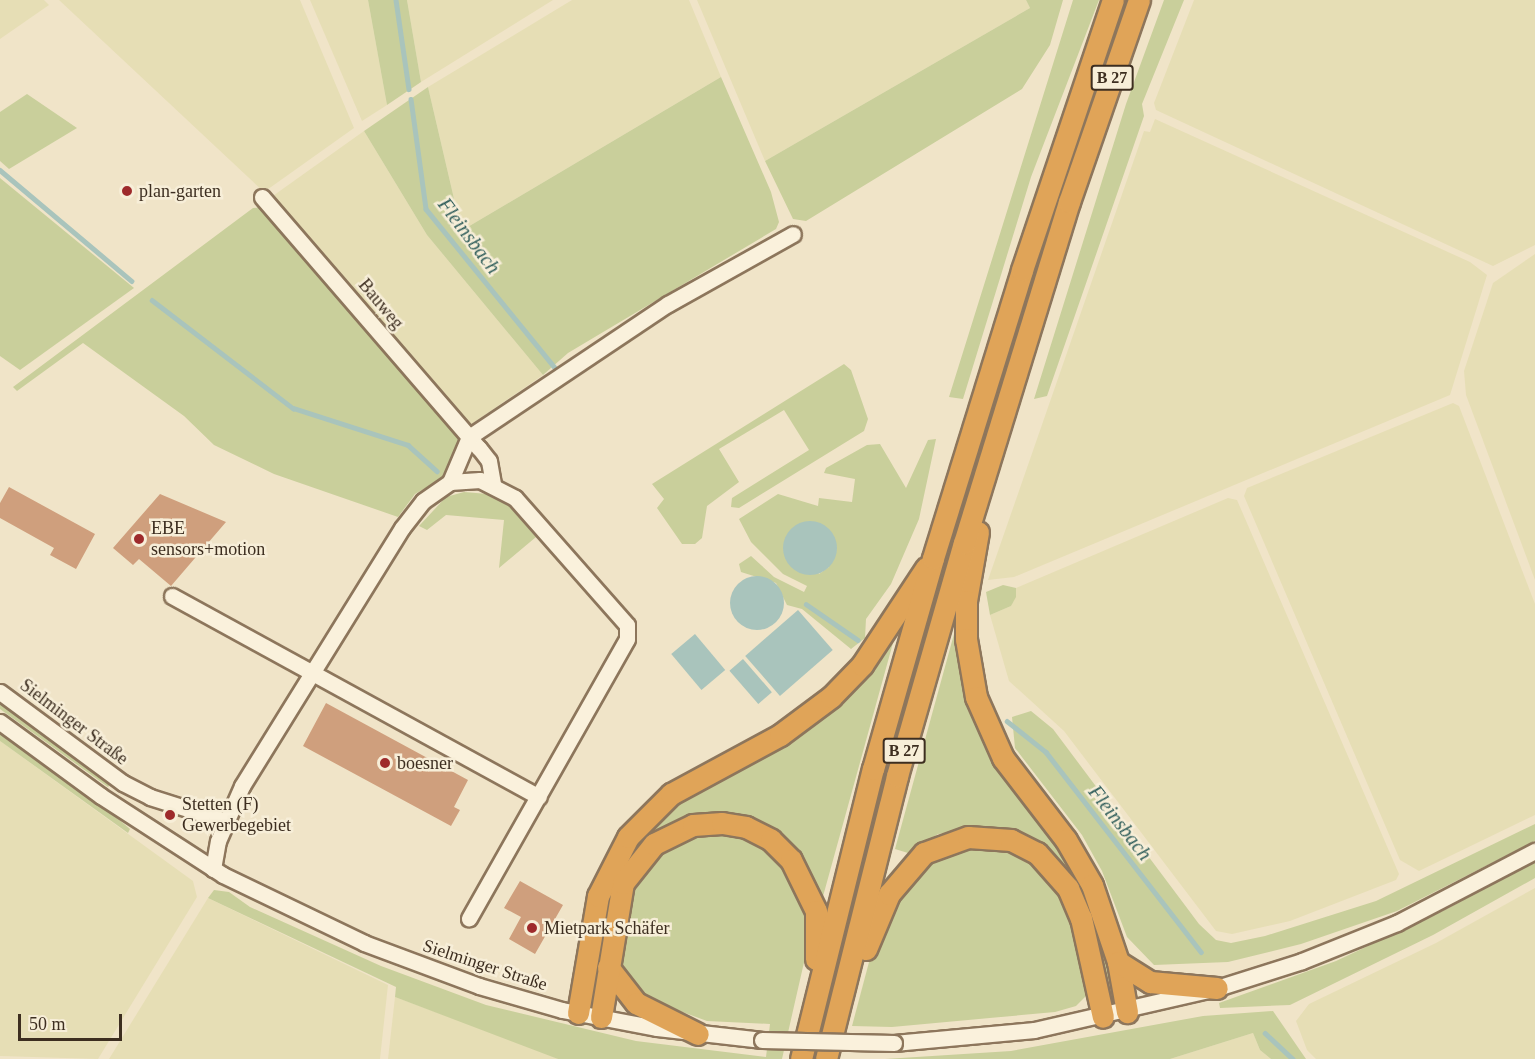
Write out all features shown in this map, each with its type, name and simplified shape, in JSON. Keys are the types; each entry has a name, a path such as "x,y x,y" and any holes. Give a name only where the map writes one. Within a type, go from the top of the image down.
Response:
{"highway":[{"name":"B 27","path":"801,1059 933,558 1022,270 1113,0"},
{"name":"B 27","path":"826,1059 908,735 979,493 1066,213 1139,0"},
{"path":"979,493 978,543 966,601 966,639 976,697 1003,758 1084,869 1118,962 1127,1012"},
{"path":"578,1013 598,896 628,837 672,794 780,735 831,697 862,665 933,558"},
{"path":"601,1017 618,897 637,861 673,832 722,823 746,827 771,840 800,872 816,911 820,982"},
{"path":"837,1012 857,980 874,924 896,882 934,847 980,836 1025,845 1060,875 1081,918 1103,1017"},
{"path":"1118,962 1150,982 1216,988"},
{"path":"608,967 636,1003 698,1034"}],"street":[{"name":"Bauweg","path":"262,197 489,461 493,484"},
{"path":"213,869 226,821 412,514 450,482 469,437 668,304 793,234"},
{"path":"450,482 467,479 493,484 515,498 627,626 624,648 469,918"},
{"path":"172,596 539,797"},
{"name":"Sielminger Straße","path":"0,692 123,783 150,797 226,821"},
{"name":"Sielminger Straße","path":"0,722 101,796 213,869 282,907 389,953 479,986 578,1013 698,1034 762,1040 894,1043 1005,1034 1127,1012 1216,988 1302,961 1398,922 1535,851"}],"shaded area":[{"path":"0,0 44,0 49,5 0,39"},
{"path":"59,0 300,0 354,128 264,192"},
{"path":"310,0 368,0 387,105 362,121"},
{"path":"407,0 553,0 421,82"},
{"path":"572,0 689,0 721,77 466,228 455,203 428,87"},
{"path":"697,0 1026,0 1030,8 765,161"},
{"path":"1194,0 1535,0 1535,245 1493,266 1156,110 1154,103"},
{"path":"1155,119 1470,262 1487,275 1450,395 1014,577 988,580 1144,131 1150,132"},
{"path":"364,131 427,235 543,375 470,425 270,198"},
{"path":"1535,254 1535,580 1466,395 1464,371 1493,283"},
{"path":"1453,403 1459,406 1535,604 1535,815 1419,871 1400,860 1244,496 1247,488"},
{"path":"1228,498 1237,500 1399,874 1396,880 1290,921 1232,934 1216,931 1064,731 1009,681 990,615 1011,606 1016,588"},
{"path":"0,741 193,881 197,897 98,1059 0,1056"},
{"path":"1535,888 1535,1059 1316,1059 1307,1050 1296,1021 1309,1004 1436,943"},
{"path":"208,898 388,985 380,1059 109,1059"},
{"path":"395,997 552,1055 558,1059 388,1059"},
{"path":"1253,1033 1260,1050 1271,1059 1170,1059"}],"green space":[{"path":"368,0 407,0 421,82 387,105"},
{"path":"1026,0 1063,0 1050,45 1022,89 806,221 793,219 765,161 1030,8"},
{"path":"1073,0 1099,0 1031,177 963,399 949,397"},
{"path":"1164,0 1184,0 1142,104 1144,116 1047,396 1034,399 1126,104"},
{"path":"721,77 771,192 779,222 776,229 568,353 543,375 427,235 364,131 428,87 455,203 466,228"},
{"path":"27,94 77,128 9,169 0,161 0,112"},
{"path":"0,178 134,288 20,370 0,356"},
{"path":"264,207 463,435 441,479 415,494 398,517 274,474 214,445 184,416 83,343 17,391 13,387 253,208"},
{"path":"844,364 851,370 868,419 864,431 739,508 731,507 732,498 809,450 784,410 719,449 739,482 707,506 702,538 695,544 682,544 657,508 664,499 652,484"},
{"path":"936,439 919,519 891,584 866,619 865,638 851,649 802,609 787,605 776,583 741,572 739,564 751,556 774,577 804,592 807,586 783,574 751,542 739,519 778,494 818,506 819,498 852,502 855,479 824,473 826,468 867,445 880,444 906,488 928,440","holes":["813,522 829,567 819,574 796,526"]},
{"path":"464,492 488,494 508,505 536,537 499,568 504,520 446,515 427,530 419,526 446,497"},
{"path":"1003,585 1016,588 1016,597 1011,606 990,615 986,592"},
{"path":"896,632 822,900 806,864 773,831 727,814 683,818 648,837 627,860 592,995 601,906 649,820 751,756"},
{"path":"954,634 969,705 992,756 1084,886 1108,956 1111,996 1077,884 1045,848 1021,834 996,827 938,834 908,853 895,849"},
{"path":"0,698 112,782 108,787 0,709"},
{"path":"1031,711 1053,729 1199,924 1216,940 1231,943 1265,936 1376,901 1535,824 1535,841 1397,911 1301,944 1228,962 1154,965 1127,937 1102,871 1082,835 1015,748 1012,717"},
{"path":"0,729 84,790 130,829 128,833 0,741"},
{"path":"696,829 753,835 794,870 808,920 805,958 782,1059 558,1059 395,997 396,987 208,898 214,890 229,892 250,907 381,966 486,1005 636,1041 766,1057 770,1024 707,1021 647,999 628,983 619,964 625,896 651,853"},
{"path":"972,841 1022,850 1064,892 1090,982 1087,995 1076,1006 1055,1012 892,1027 852,1026 877,932 900,887 923,863"},
{"path":"1535,860 1535,878 1433,935 1290,1005 1220,1008 1219,1003 1336,961 1449,908"},
{"path":"1273,1011 1306,1059 1271,1059 1260,1050 1253,1033 1170,1059 885,1059 1011,1051 1203,1016"}],"water":[{"path":"810,521 820,523 829,529 835,538 837,548 835,558 829,567 820,573 810,575 800,573 791,567 785,558 783,548 785,538 791,529 800,523"},
{"path":"757,576 767,578 776,584 782,593 784,603 782,613 776,622 767,628 757,630 747,628 738,622 732,613 730,603 732,593 738,584 747,578"},
{"path":"798,610 833,650 780,696 745,656"},
{"path":"695,634 725,670 701,690 671,654"},
{"path":"743,659 772,692 758,704 729,671"}],"building":[{"path":"9,487 95,534 76,569 50,555 54,548 0,518 0,503"},
{"name":"EBE sensors+motion","path":"160,494 226,522 171,586 139,559 133,565 113,548"},
{"name":"boesner","path":"326,703 468,780 454,807 460,810 451,826 303,746"},
{"name":"Mietpark Schäfer","path":"520,881 563,905 535,954 509,939 521,917 504,908"}],"waterway":[{"name":"Fleinsbach","path":"396,0 409,89"},
{"name":"Fleinsbach","path":"411,99 426,209 556,369"},
{"path":"0,170 132,281"},
{"path":"152,300 293,408 408,445 437,471"},
{"name":"Fleinsbach","path":"806,604 858,640"},
{"name":"Fleinsbach","path":"1007,721 1046,752 1201,952"},
{"name":"Fleinsbach","path":"1265,1033 1293,1059"}],"place":[{"name":"plan-garten","path":"127,191"},
{"name":"EBE sensors+motion","path":"139,539"},
{"name":"boesner","path":"385,763"},
{"name":"Stetten (F) Gewerbegebiet","path":"170,815"},
{"name":"Mietpark Schäfer","path":"532,928"}]}
